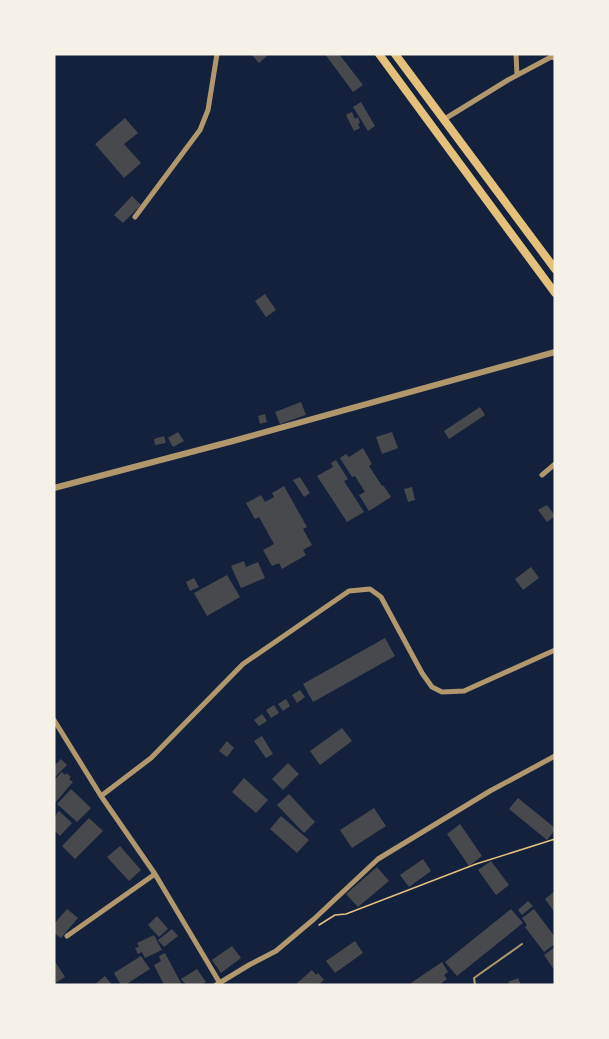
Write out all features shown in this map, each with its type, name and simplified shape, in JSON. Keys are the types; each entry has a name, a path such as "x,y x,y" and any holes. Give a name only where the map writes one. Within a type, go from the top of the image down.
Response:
{"main road":[{"path":"379,54 555,293"},
{"path":"394,54 555,269"},
{"path":"509,229 519,222"}],"street":[{"path":"135,217 200,130 208,110 217,54"},
{"path":"516,54 517,75"},
{"path":"443,120 517,75 551,57 555,58"},
{"path":"54,488 555,352"},
{"path":"542,474 555,464"},
{"path":"101,796 150,758 243,664 349,591 370,589 381,597 427,680 432,687 442,692 464,691 555,650"},
{"path":"54,720 101,796 155,874 218,984 276,951 314,920 378,859 490,791 555,756"},
{"path":"67,936 155,874"}],"lane":[{"path":"475,985 474,978 480,972 522,944"}],"path":[{"path":"314,920 318,926 335,915 346,915 476,864 555,839"}],"building":[{"path":"251,54 269,54 259,63"},
{"path":"325,54 339,54 363,85 353,92"},
{"path":"361,102 375,126 368,131 353,107"},
{"path":"352,112 355,119 358,117 360,123 358,124 360,128 354,131 346,115"},
{"path":"125,118 138,133 124,144 141,163 124,178 95,144"},
{"path":"132,196 141,205 123,223 114,215"},
{"path":"265,294 276,310 266,317 255,301"},
{"path":"301,402 306,415 280,424 275,412"},
{"path":"480,407 485,415 449,439 444,431"},
{"path":"265,414 267,422 260,424 258,416"},
{"path":"178,432 184,441 173,447 168,438"},
{"path":"392,432 398,448 382,454 376,437"},
{"path":"164,436 166,443 155,445 154,439"},
{"path":"363,448 372,464 369,466 391,497 369,511 359,495 365,492 340,458 346,454 349,457"},
{"path":"336,460 348,479 344,481 364,512 347,522 317,476 333,467 331,463"},
{"path":"300,477 310,493 304,497 293,480"},
{"path":"284,486 307,527 303,529 312,545 303,550 306,555 282,569 279,563 272,566 263,550 274,544 259,517 255,519 246,503 261,495 265,502 274,497 272,493"},
{"path":"412,487 415,500 408,502 404,489"},
{"path":"547,505 555,516 547,522 538,510"},
{"path":"244,561 246,567 258,562 265,578 241,588 231,566"},
{"path":"531,567 539,578 523,590 515,579"},
{"path":"227,575 240,597 207,616 194,593"},
{"path":"194,578 199,587 190,591 186,582"},
{"path":"385,638 395,656 313,702 303,684"},
{"path":"300,690 305,697 297,703 292,695"},
{"path":"286,699 290,706 283,711 278,704"},
{"path":"274,705 279,713 271,718 266,710"},
{"path":"262,714 267,721 259,726 254,720"},
{"path":"342,728 352,741 320,765 310,751"},
{"path":"262,736 273,754 266,758 254,741"},
{"path":"227,741 234,748 227,757 219,751"},
{"path":"61,759 67,765 54,778 54,766"},
{"path":"288,763 299,774 283,790 272,779"},
{"path":"62,772 71,777 69,779 73,782 54,804 54,780"},
{"path":"244,778 268,800 256,813 232,792"},
{"path":"71,789 91,808 77,822 57,804"},
{"path":"289,794 315,822 304,833 277,805"},
{"path":"518,798 555,828 547,840 509,809"},
{"path":"374,808 386,826 352,848 340,830"},
{"path":"59,811 72,823 60,836 54,830 54,817"},
{"path":"281,816 309,840 297,853 270,829"},
{"path":"89,818 103,831 75,859 62,846"},
{"path":"460,824 482,856 469,866 447,834"},
{"path":"120,846 141,870 129,881 107,857"},
{"path":"423,859 431,871 409,887 400,875"},
{"path":"491,861 509,885 496,895 478,870"},
{"path":"377,867 389,881 358,907 346,894"},
{"path":"555,891 555,913 545,899"},
{"path":"528,901 533,906 522,915 518,910"},
{"path":"67,909 78,918 61,938 54,933 54,924"},
{"path":"511,909 523,923 457,976 445,962"},
{"path":"534,909 555,937 555,944 544,952 525,927 527,925 522,918"},
{"path":"157,916 168,929 159,937 148,925"},
{"path":"172,929 178,936 164,947 158,940"},
{"path":"154,935 162,950 145,958 142,952 138,954 135,948 139,947 137,943"},
{"path":"355,941 363,953 335,973 326,961"},
{"path":"232,946 241,958 221,973 212,960"},
{"path":"555,947 555,971 544,955"},
{"path":"165,953 182,985 164,985 154,965 161,961 159,956"},
{"path":"141,956 150,969 125,985 121,985 114,973"},
{"path":"54,960 65,977 54,984"},
{"path":"442,962 448,972 444,975 447,979 439,985 408,985"},
{"path":"197,969 206,982 201,985 186,985 181,979"},
{"path":"312,970 324,980 318,985 295,985"},
{"path":"105,976 112,985 94,985"},
{"path":"518,978 521,985 510,985 508,982"}]}
